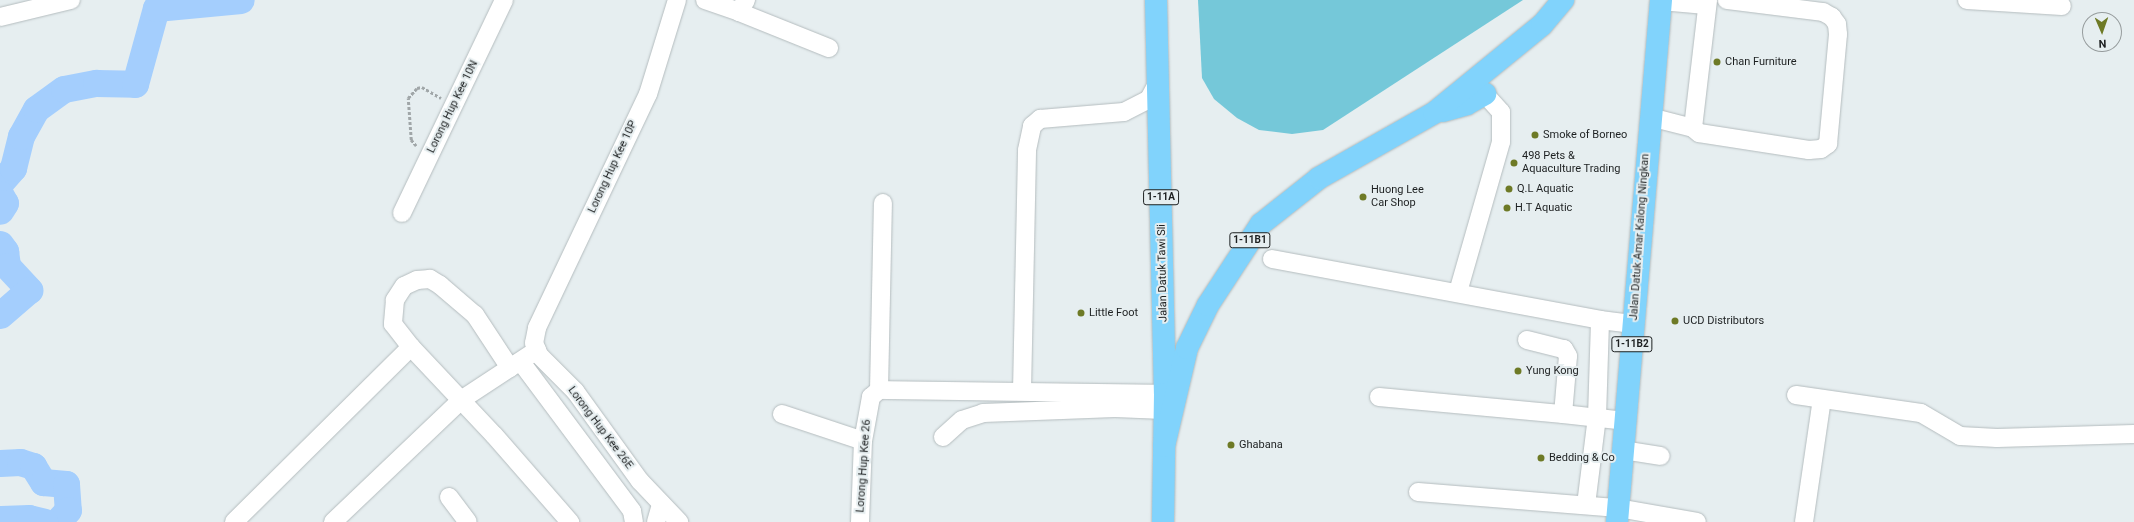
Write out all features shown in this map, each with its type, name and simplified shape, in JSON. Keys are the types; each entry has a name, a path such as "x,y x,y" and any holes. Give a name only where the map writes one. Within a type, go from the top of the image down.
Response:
{"highway":[{"name":"Jalan Datuk Tawi Sli","path":"1156,0 1159,80 1164,402 1163,522"},
{"name":"1-11B1","path":"1164,446 1188,348 1208,305 1260,224 1319,178 1434,113 1542,25 1563,0"},
{"name":"Jalan Datuk Amar Kalong Ningkan","path":"1618,515 1650,117 1661,1"},
{"path":"1434,113 1466,104 1485,94"}],"street":[{"path":"0,17 71,0"},
{"name":"Lorong Hup Kee 10N","path":"402,213 504,0"},
{"name":"Lorong Hup Kee 10P","path":"537,350 534,343 536,328 648,94 677,0"},
{"path":"705,0 743,6 829,48"},
{"path":"1650,117 1692,128 1699,133 1809,150 1821,149 1828,144 1838,34 1837,24 1832,17 1823,12 1728,0"},
{"path":"1967,0 2062,6"},
{"path":"1661,1 1707,2 1692,128"},
{"path":"1022,391 1027,150 1032,126 1040,119 1124,112 1149,99 1159,80"},
{"path":"1458,292 1466,273 1501,142 1501,112 1485,94"},
{"path":"883,203 879,390 1022,391 1164,402"},
{"path":"1272,258 1600,320 1634,324"},
{"path":"570,522 461,400 411,347 393,324 395,300 404,286 417,280 430,279 475,315 622,496 632,510 634,522"},
{"path":"1586,506 1597,417 1600,320"},
{"path":"1527,340 1564,349 1568,356 1563,414"},
{"path":"234,522 411,347"},
{"path":"333,522 461,400 537,350"},
{"name":"Lorong Hup Kee 26E","path":"537,350 575,391 640,481 679,522"},
{"name":"Lorong Hup Kee 26","path":"860,522 864,441 871,397 879,390"},
{"path":"1796,395 1921,413 1960,436 1997,438 2134,434"},
{"path":"1379,397 1597,417 1625,421"},
{"path":"1804,522 1822,398"},
{"path":"943,437 962,420 983,413 1115,408 1164,402"},
{"path":"782,414 864,441"},
{"path":"1623,450 1661,456"},
{"path":"622,496 640,481"},
{"path":"1418,492 1586,506 1618,515 1697,522"},
{"path":"449,497 468,522"},
{"path":"656,522 662,504"}],"path":[{"path":"428,160 411,140 408,98 417,88 422,87 454,106"}],"shaded area":[{"path":"1198,0 1523,0 1323,130 1292,134 1259,130 1237,118 1214,99 1202,78"}],"waterway":[{"path":"0,183 13,168 21,136 36,109 64,89 96,83 135,84 156,8 241,0"},
{"path":"0,194 5,203 0,211"},
{"path":"0,244 5,251 7,266 29,290 0,315"},
{"path":"0,463 20,462 33,466 43,482 66,484 68,510 57,522"},
{"path":"1,522 1,519 29,518 45,522"}],"place":[{"name":"Chan Furniture","path":"1717,62"},
{"name":"Smoke of Borneo","path":"1535,135"},
{"name":"498 Pets & Aquaculture Trading","path":"1514,163"},
{"name":"Q.L Aquatic","path":"1509,189"},
{"name":"Huong Lee Car Shop","path":"1363,197"},
{"name":"H.T Aquatic","path":"1507,208"},
{"name":"Little Foot","path":"1081,313"},
{"name":"UCD Distributors","path":"1675,321"},
{"name":"Yung Kong","path":"1518,371"},
{"name":"Ghabana","path":"1231,445"},
{"name":"Bedding & Co","path":"1541,458"}]}
